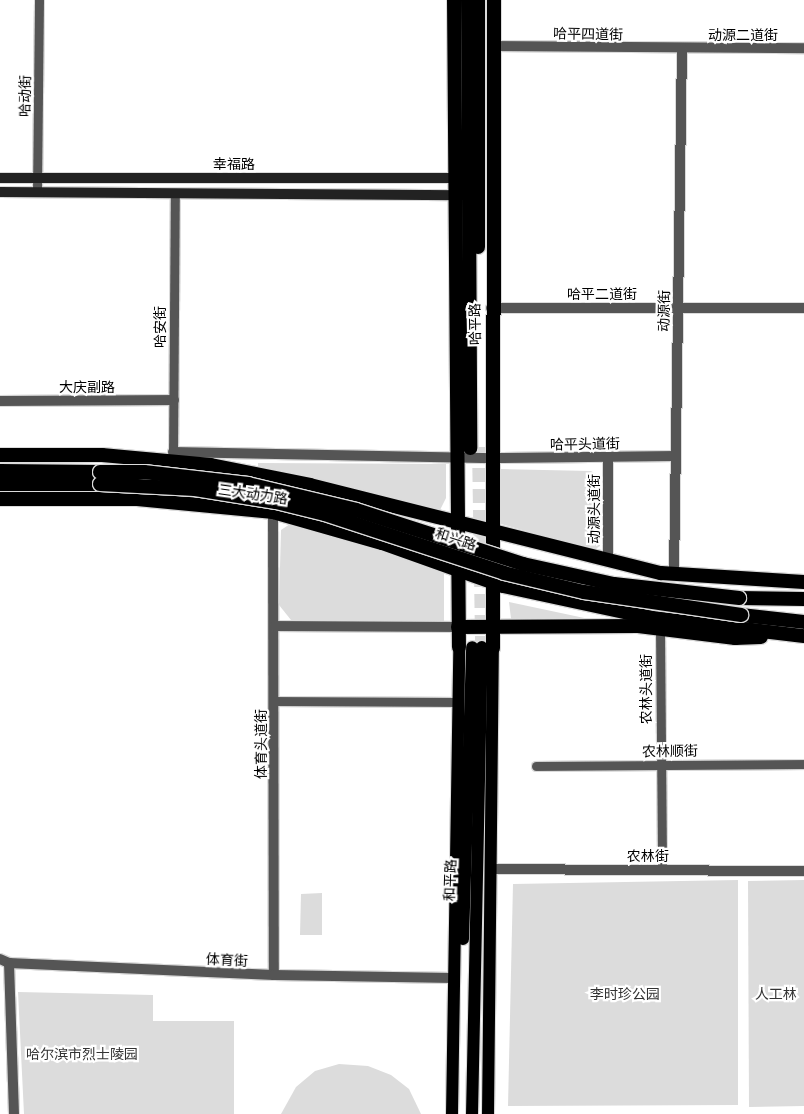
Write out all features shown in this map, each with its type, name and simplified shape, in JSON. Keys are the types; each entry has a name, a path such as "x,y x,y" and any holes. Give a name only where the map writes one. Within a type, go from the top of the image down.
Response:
{"highway":[{"name":"哈平路","path":"454,0 453,195 459,523 458,627 476,647 493,627 492,583 495,458 491,308 494,0"},
{"name":"哈平路","path":"468,0 467,195 475,448 478,0"},
{"path":"477,231 492,189"},
{"path":"454,282 467,195"},
{"name":"三大动力路","path":"0,455 173,456 310,485 494,533"},
{"path":"0,471 144,472 248,484 364,512 523,564 622,585 739,598 804,598"},
{"name":"和兴路","path":"0,484 100,484 195,489 276,502 325,514 504,573 612,597 804,622"},
{"name":"三大动力路","path":"0,499 137,499 273,512 303,518 492,583"},
{"name":"和兴路","path":"494,533 608,561 674,574 804,582"},
{"path":"492,583 652,618 804,636"},
{"path":"458,627 660,629 734,638 804,636"}],"main road":[{"name":"幸福路","path":"0,178 468,178"},
{"path":"0,192 467,195"},
{"path":"452,1114 459,702 476,647"},
{"path":"476,647 492,869 488,1114"},
{"name":"和平路","path":"460,1114 476,647"},
{"name":"和平路","path":"472,1114 476,647"}],"street":[{"name":"哈动街","path":"38,192 39,0"},
{"name":"哈平四道街","path":"494,46 682,49"},
{"name":"动源二道街","path":"682,49 804,48"},
{"name":"动源街","path":"674,574 682,49"},
{"name":"哈安街","path":"173,456 175,193"},
{"name":"哈平二道街","path":"491,308 804,308"},
{"name":"大庆副路","path":"0,401 174,400"},
{"name":"哈平头道街","path":"173,456 458,458 676,456"},
{"name":"动源头道街","path":"608,457 608,561"},
{"name":"体育头道街","path":"273,512 275,701 274,976"},
{"path":"274,626 458,627"},
{"name":"农林头道街","path":"660,629 662,870"},
{"path":"275,701 459,702"},
{"name":"农林顺街","path":"536,766 804,764"},
{"name":"农林街","path":"492,869 804,870"},
{"path":"5,961 14,1114"},
{"name":"体育街","path":"5,961 274,976 454,978"}],"green space":[{"path":"258,463 446,464 446,498 440,510 258,468"},
{"path":"501,469 591,471 599,476 600,546 594,550 501,524"},
{"path":"290,524 436,565 444,573 444,623 291,620 279,605 281,530"},
{"path":"509,602 622,626 512,627"},
{"name":"李时珍公园","path":"738,880 738,1105 508,1106 513,884"},
{"name":"人工林","path":"804,880 804,1106 749,1107 748,881"},
{"path":"322,893 322,935 300,935 301,894"},
{"name":"哈尔滨市烈士陵园","path":"18,992 153,995 153,1021 234,1021 234,1114 24,1114"},
{"path":"339,1064 368,1066 391,1075 409,1089 421,1114 281,1114 296,1087 315,1071"}],"tunnel":[{"path":"479,447 482,647"}]}
